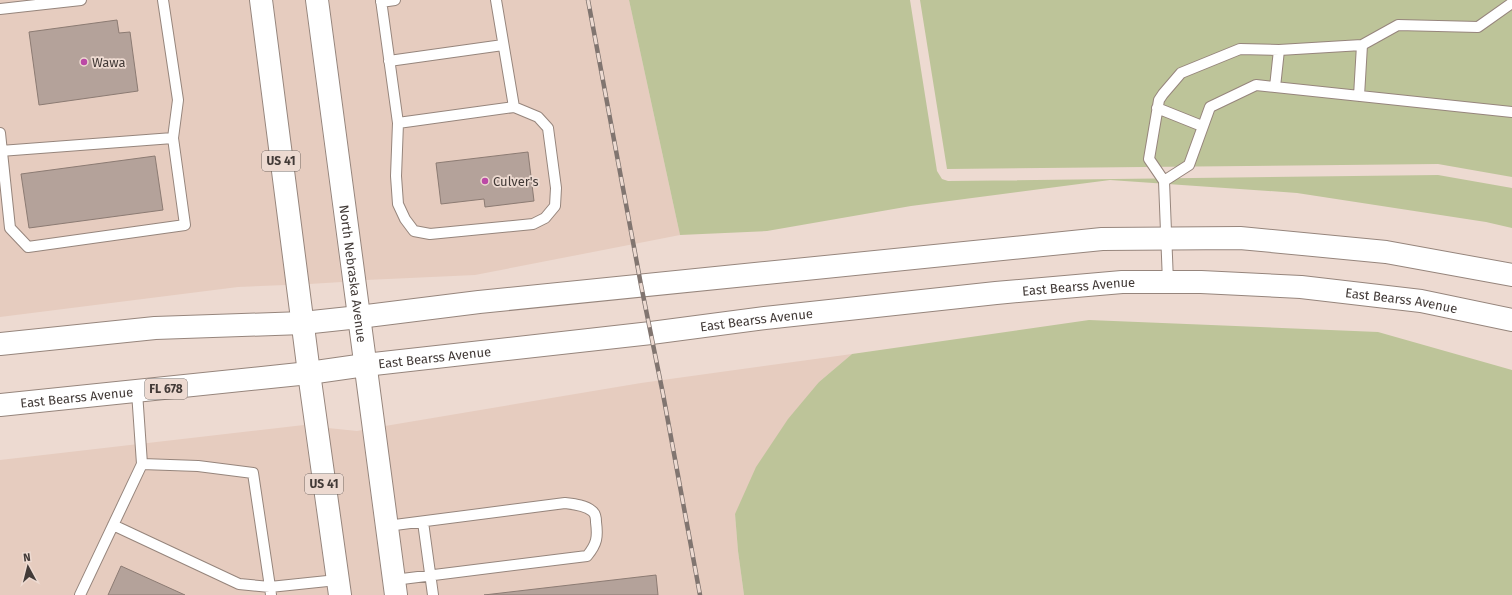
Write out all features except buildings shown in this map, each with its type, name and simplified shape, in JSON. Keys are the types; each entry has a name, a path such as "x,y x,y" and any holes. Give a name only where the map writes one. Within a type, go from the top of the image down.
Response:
{"main road":[{"name":"US 41","path":"261,0 309,373 339,587"},
{"name":"North Nebraska Avenue","path":"317,0 395,588"},
{"path":"0,344 155,328 303,323 479,302 1102,239 1240,238 1386,252 1512,275"},
{"name":"East Bearss Avenue","path":"0,405 309,373 365,365 651,333 773,317 996,293 1122,282 1201,282 1301,287 1421,301 1512,320"}],"lane":[{"path":"0,9 81,0"},
{"path":"0,133 10,228 28,247 186,226 173,138 178,100 163,0"},
{"path":"395,0 381,1 398,123 396,176 398,204 405,219 414,231 430,234 533,224 545,218 555,206 556,188 548,128 538,117 514,107 398,123"},
{"path":"496,0 514,107"},
{"path":"1168,282 1165,238 1164,181 1149,159 1157,108 1163,94 1181,73 1240,49 1279,50 1362,45 1398,25 1478,27 1512,3"},
{"path":"389,61 503,45"},
{"path":"1359,96 1362,45"},
{"path":"1275,87 1279,50"},
{"path":"1164,181 1189,165 1210,107 1256,85 1512,112"},
{"path":"1157,108 1202,126"},
{"path":"1,151 173,138"},
{"path":"80,595 142,464 137,392"},
{"path":"142,464 198,466 253,473 270,591"},
{"path":"386,526 565,503 581,506 592,511 596,517 598,536 593,549 587,556 430,576 395,588"},
{"path":"423,522 432,595"},
{"path":"113,525 239,584 270,591 339,587"}],"shaded area":[{"path":"0,0 249,0 286,285 238,287 0,317"},
{"path":"273,0 305,0 342,282 309,284"},
{"path":"329,0 629,0 680,235 475,275 366,280"},
{"path":"852,354 819,382 735,514 744,595 408,595 385,426 641,383"},
{"path":"304,425 328,595 0,595 0,460"},
{"path":"328,428 357,431 362,430 384,595 352,595"}],"green space":[{"path":"629,0 910,0 937,171 942,179 948,181 1438,175 1512,188 1512,228 1486,222 1297,193 1110,180 911,206 767,231 680,235"},
{"path":"920,0 1512,0 1512,177 1438,164 947,169"},
{"path":"1089,320 1378,332 1512,370 1512,595 744,595 735,514 756,467 788,419 819,382 852,354"}],"railway":[{"path":"588,0 700,595"}],"place":[{"name":"Wawa","path":"84,62"},
{"name":"Culver's","path":"485,181"}]}
